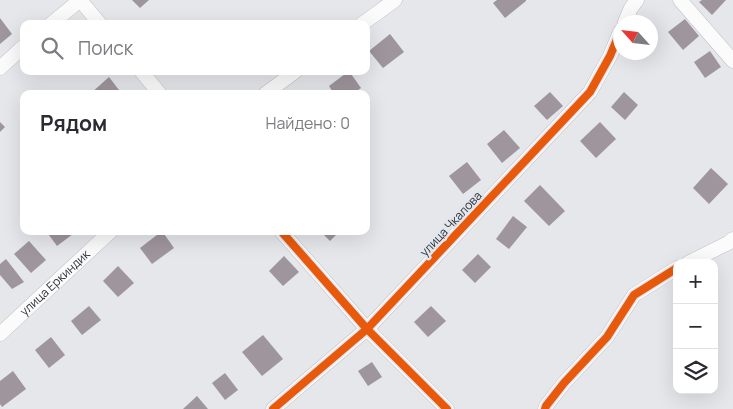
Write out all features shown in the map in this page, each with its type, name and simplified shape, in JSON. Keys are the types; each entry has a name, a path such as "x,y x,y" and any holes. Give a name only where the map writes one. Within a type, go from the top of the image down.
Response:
{"street":[{"path":"56,20 80,0 97,20"},
{"path":"368,20 395,0"},
{"path":"628,15 637,0"},
{"path":"680,0 733,61"},
{"name":"улица Чкалова","path":"273,409 367,330 590,92 613,49"},
{"path":"0,68 20,50"},
{"path":"144,75 157,90"},
{"path":"270,90 291,75"},
{"name":"улица Еркиндик","path":"0,334 107,235"},
{"path":"284,235 367,330 447,409"},
{"path":"696,259 733,239"},
{"path":"545,409 564,383 607,337 634,295 673,271"}],"building":[{"path":"132,0 149,0 140,8"},
{"path":"497,0 526,1 505,18 493,3"},
{"path":"702,0 726,0 712,15 699,2"},
{"path":"0,18 12,34 0,44"},
{"path":"685,19 699,36 683,50 668,32"},
{"path":"390,34 404,52 383,68 370,50"},
{"path":"710,51 721,67 705,78 694,62"},
{"path":"344,75 352,75 361,88 358,90 332,90 329,86"},
{"path":"109,77 119,90 94,90"},
{"path":"550,92 563,106 547,120 534,106"},
{"path":"624,92 638,105 625,120 611,107"},
{"path":"0,122 5,127 0,132"},
{"path":"600,122 616,139 596,158 580,141"},
{"path":"504,130 520,148 502,163 487,144"},
{"path":"467,162 481,180 463,194 449,176"},
{"path":"711,168 728,184 709,204 693,188"},
{"path":"540,185 565,211 549,226 524,201"},
{"path":"513,216 527,227 509,249 496,239"},
{"path":"49,235 72,235 57,246"},
{"path":"157,235 165,235 174,248 152,264 140,248"},
{"path":"324,235 336,235 330,241"},
{"path":"29,241 46,260 31,273 14,254"},
{"path":"478,254 491,267 475,283 462,270"},
{"path":"284,256 299,272 283,286 269,271"},
{"path":"6,259 24,282 12,289 0,275 0,264"},
{"path":"118,266 134,283 118,297 103,281"},
{"path":"89,306 101,320 82,335 71,321"},
{"path":"431,306 446,321 428,337 414,322"},
{"path":"263,335 283,359 262,376 242,352"},
{"path":"51,337 65,355 49,368 35,350"},
{"path":"372,362 382,377 368,386 358,371"},
{"path":"13,371 26,389 2,407 0,404 0,381"},
{"path":"225,373 238,390 225,400 212,383"},
{"path":"197,396 208,409 183,409"}],"cycle path":[{"path":"273,409 367,329 590,92 613,49"},
{"path":"285,235 367,329 447,409"},
{"path":"545,409 564,383 607,337 634,295 673,271"}]}
